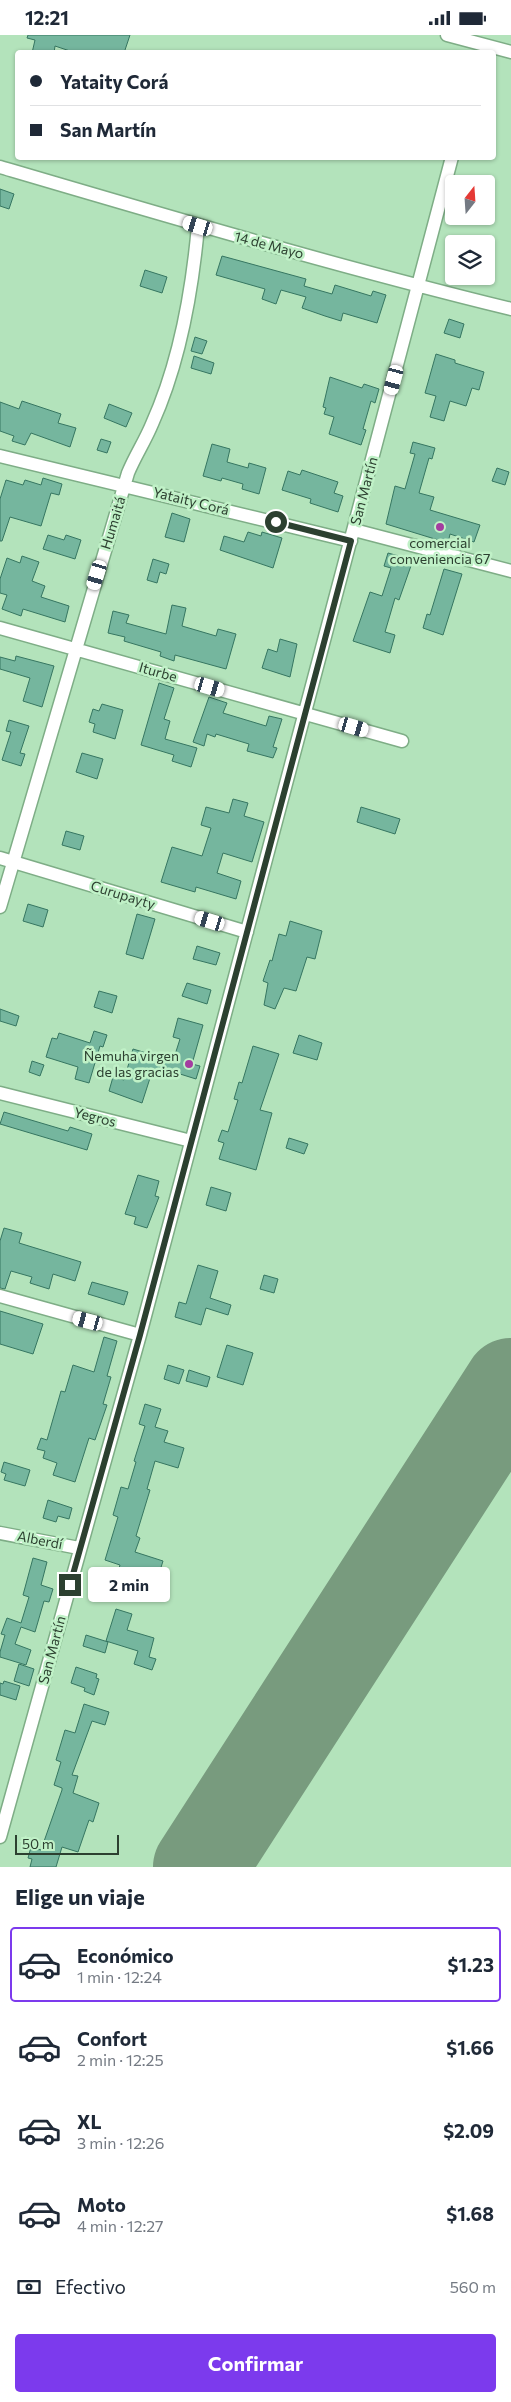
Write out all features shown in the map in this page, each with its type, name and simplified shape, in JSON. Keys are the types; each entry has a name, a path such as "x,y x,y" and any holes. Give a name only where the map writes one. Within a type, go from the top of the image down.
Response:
{"street":[{"path":"447,35 511,52"},
{"name":"San Martín","path":"0,1837 2,1821 140,1335 451,160"},
{"name":"14 de Mayo","path":"0,167 198,226 418,286 511,309"},
{"name":"Humaitá","path":"0,907 6,860 75,649 125,484 134,457 152,424 175,359 193,282 198,226"},
{"name":"Yataity Corá","path":"0,456 511,571"},
{"name":"Iturbe","path":"0,628 402,741"},
{"name":"Curupayty","path":"6,860 247,932"},
{"name":"Yegros","path":"0,1093 191,1141"},
{"path":"0,1297 140,1335"},
{"name":"Alberdí","path":"0,1533 80,1548"}],"building":[{"path":"28,35 130,35 125,50 67,50 55,46 54,50 33,50 35,40 27,38"},
{"path":"0,189 14,194 9,209 0,206"},
{"path":"222,256 306,279 304,286 332,294 335,285 371,296 373,291 386,295 377,323 343,313 341,321 325,316 302,308 306,297 281,290 276,304 262,299 265,289 216,275"},
{"path":"145,270 167,277 162,293 140,286"},
{"path":"449,319 464,324 460,338 444,333"},
{"path":"195,337 207,341 202,354 191,351"},
{"path":"436,354 455,360 455,363 484,372 479,390 472,388 466,406 450,401 444,421 430,417 436,396 425,393"},
{"path":"194,356 214,363 211,374 191,368"},
{"path":"330,377 362,388 364,384 379,389 375,403 371,401 363,429 366,430 361,445 329,434 334,417 324,414 326,408 323,407"},
{"path":"22,401 61,414 58,423 76,428 70,447 31,433 25,445 12,441 14,436 0,431 0,402 19,409"},
{"path":"109,404 132,413 126,427 104,418"},
{"path":"101,439 111,442 107,453 97,450"},
{"path":"413,442 435,448 432,459 429,458 419,493 434,497 430,510 480,525 474,542 450,534 448,543 386,524 395,486 405,489 415,454 410,453"},
{"path":"212,444 230,449 227,462 248,468 249,463 266,468 259,494 242,489 243,484 222,478 221,481 203,476"},
{"path":"497,468 509,472 505,485 492,481"},
{"path":"302,470 338,482 334,493 343,496 338,512 310,503 311,499 282,490 288,471 300,475"},
{"path":"43,478 62,484 59,495 51,493 41,526 10,517 2,541 0,541 0,499 6,480 23,485 25,480 41,485"},
{"path":"172,513 190,519 184,542 165,537"},
{"path":"248,532 261,536 262,532 282,538 273,568 220,550 224,536 244,542"},
{"path":"48,535 64,540 66,535 81,540 75,559 43,549"},
{"path":"388,553 413,560 399,600 395,598 385,632 395,635 390,653 353,641 370,592 382,596 391,568 384,566"},
{"path":"22,556 39,562 32,581 45,586 41,597 69,606 65,622 23,609 21,616 2,609 7,595 0,593 0,579 7,558 20,563"},
{"path":"153,559 169,564 166,574 160,572 157,583 147,580"},
{"path":"444,569 462,574 443,635 423,628 427,614 430,615"},
{"path":"172,605 186,608 182,626 216,636 218,629 236,634 226,669 175,655 174,661 160,656 161,652 124,641 125,637 108,633 113,611 129,615 126,623 166,634"},
{"path":"280,639 297,644 290,677 262,668 268,649 277,652"},
{"path":"16,656 54,666 42,707 23,701 30,678 0,669 0,657 15,661"},
{"path":"159,683 174,688 164,719 170,721 165,739 197,748 191,767 172,761 174,755 141,745"},
{"path":"209,697 227,703 223,713 266,726 269,716 282,719 273,747 277,748 273,758 247,751 249,744 216,734 215,737 207,734 204,746 193,742"},
{"path":"102,704 123,710 115,739 93,732 95,724 89,722 93,709 99,711"},
{"path":"9,720 29,726 20,753 25,754 21,766 2,760 11,732 6,731"},
{"path":"82,753 103,759 97,779 76,772"},
{"path":"233,799 248,803 244,816 264,822 252,862 223,853 217,873 241,881 236,899 196,887 195,892 161,882 172,847 202,856 211,828 201,825 206,807 229,813"},
{"path":"361,807 400,819 395,834 357,822"},
{"path":"66,831 84,836 80,850 62,845"},
{"path":"28,904 48,910 43,927 23,921"},
{"path":"137,914 155,919 143,959 126,954"},
{"path":"290,921 322,931 315,959 307,957 296,991 284,988 275,1009 264,1005 268,983 263,981 270,960 272,961 279,934 286,936"},
{"path":"197,946 220,953 216,965 193,959"},
{"path":"187,983 211,990 207,1004 182,996"},
{"path":"99,991 117,996 112,1013 94,1007"},
{"path":"0,1009 19,1016 16,1026 0,1021"},
{"path":"178,1018 203,1025 192,1064 200,1066 196,1079 161,1068 158,1077 151,1075 142,1103 109,1091 113,1077 124,1080 133,1049 173,1061 180,1039 173,1037"},
{"path":"94,1031 107,1035 103,1047 100,1046 89,1083 75,1079 78,1067 46,1057 52,1038 57,1039 59,1033 90,1043"},
{"path":"299,1035 322,1043 317,1060 293,1053"},
{"path":"253,1046 279,1054 260,1110 272,1113 256,1170 219,1159 224,1143 218,1141 222,1130 228,1132 238,1100 234,1099 239,1082 242,1083"},
{"path":"32,1061 44,1065 40,1076 29,1072"},
{"path":"4,1112 68,1131 70,1127 92,1134 87,1150 0,1124"},
{"path":"289,1138 308,1144 304,1154 286,1148"},
{"path":"138,1175 159,1181 155,1196 159,1197 147,1228 134,1224 136,1217 125,1214"},
{"path":"211,1187 231,1193 226,1211 206,1205"},
{"path":"4,1228 22,1233 19,1243 81,1262 75,1281 53,1274 49,1289 30,1283 32,1277 11,1271 5,1289 0,1288 0,1241"},
{"path":"198,1265 218,1271 210,1298 231,1305 228,1315 206,1308 201,1325 175,1317 179,1302 186,1304"},
{"path":"264,1275 278,1279 274,1293 260,1289"},
{"path":"92,1282 128,1292 124,1305 88,1294"},
{"path":"0,1311 43,1324 33,1354 0,1344"},
{"path":"104,1337 117,1341 107,1376 111,1377 103,1404 107,1405 95,1440 89,1438 75,1482 53,1475 57,1463 43,1458 45,1451 37,1449 41,1438 47,1440 61,1391 65,1392 73,1365 94,1372"},
{"path":"227,1345 253,1353 243,1385 217,1377"},
{"path":"168,1365 184,1370 179,1384 164,1379"},
{"path":"189,1370 210,1377 207,1387 186,1381"},
{"path":"145,1404 161,1409 155,1427 168,1431 164,1442 184,1448 178,1468 155,1461 147,1489 150,1490 136,1536 140,1538 135,1552 163,1561 158,1577 146,1573 140,1593 114,1585 120,1565 105,1560 118,1517 113,1515 121,1487 128,1489 136,1462 134,1461 145,1426 139,1424"},
{"path":"4,1462 30,1470 25,1486 4,1480 6,1474 1,1472"},
{"path":"48,1500 72,1508 69,1519 58,1516 56,1522 43,1518"},
{"path":"33,1558 47,1562 41,1585 53,1589 49,1602 44,1601 35,1632 21,1627 15,1644 31,1650 26,1665 0,1657 5,1635 1,1634 7,1618 21,1623 29,1597 23,1595"},
{"path":"116,1609 132,1614 127,1630 154,1638 149,1657 156,1659 152,1670 134,1664 138,1651 106,1641"},
{"path":"86,1635 108,1642 105,1653 83,1646"},
{"path":"19,1664 34,1669 29,1686 14,1681"},
{"path":"76,1667 97,1674 96,1678 99,1679 94,1695 84,1691 85,1688 71,1683"},
{"path":"4,1681 20,1686 16,1700 0,1695 0,1683 3,1684"},
{"path":"84,1704 109,1712 105,1725 92,1721 72,1775 78,1776 73,1793 99,1803 93,1822 89,1820 78,1852 62,1847 56,1867 30,1867 32,1859 28,1858 31,1847 41,1850 62,1790 62,1788 54,1785 61,1762 56,1760 65,1730 75,1733"}],"runway":[{"path":"200,1867 511,1385"}],"place":[{"name":"comercial conveniencia 67","path":"440,527"},
{"name":"Ñemuha virgen de las gracias","path":"189,1064"}],"route":[{"path":"70,1585 140,1335 351,541 276,522"}]}
